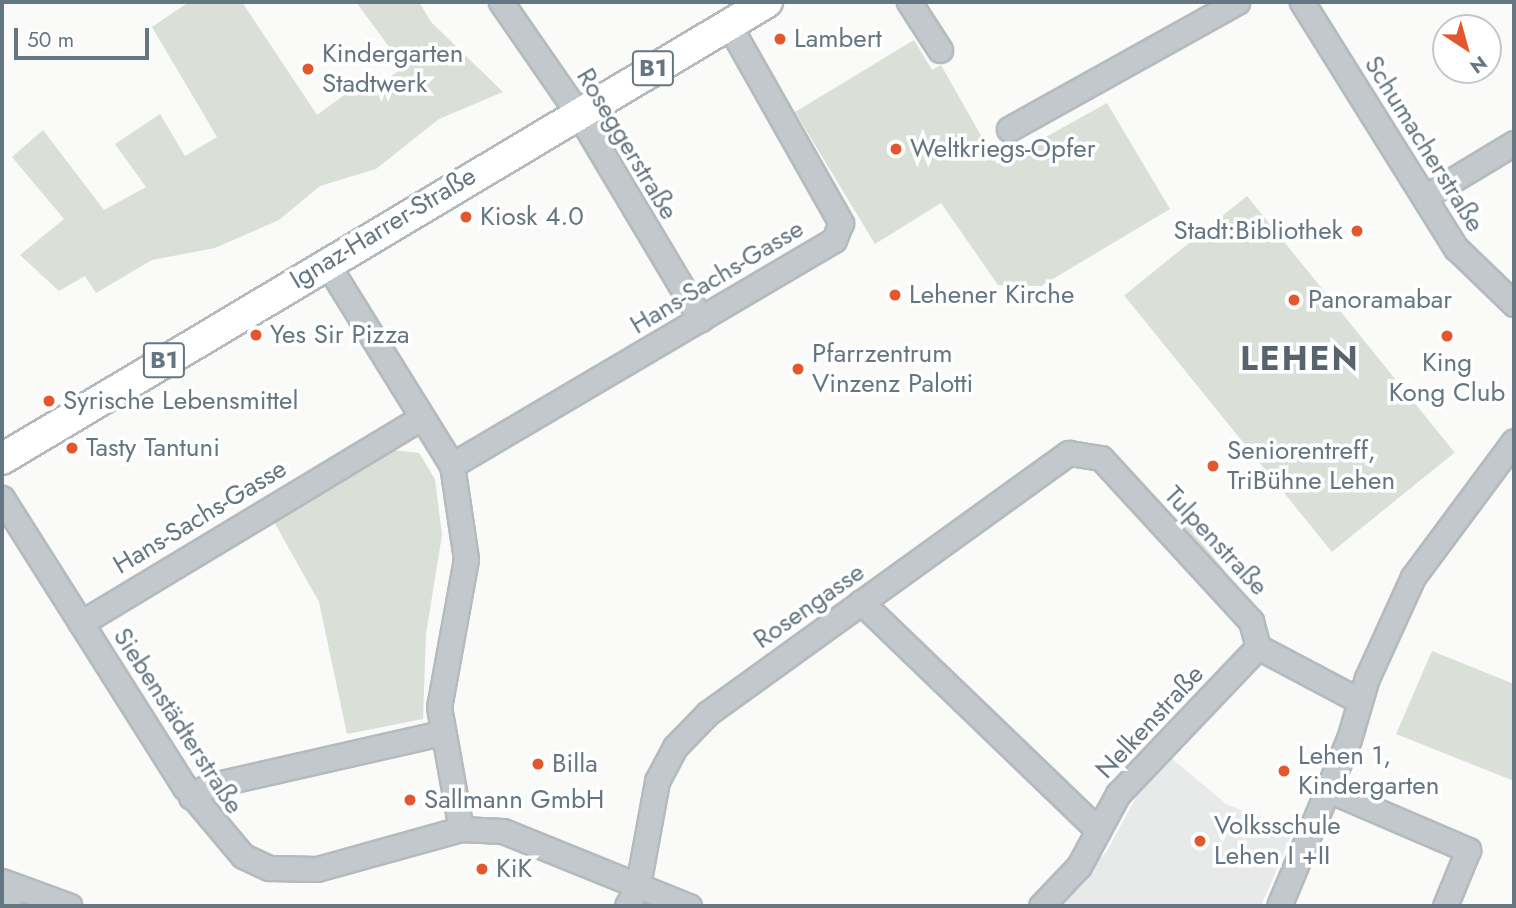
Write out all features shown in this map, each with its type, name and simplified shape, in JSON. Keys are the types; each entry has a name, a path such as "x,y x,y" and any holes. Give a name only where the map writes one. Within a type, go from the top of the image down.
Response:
{"main road":[{"name":"Ignaz-Harrer-Straße","path":"2,459 326,262 767,2"}],"street":[{"name":"Roseggerstraße","path":"501,2 578,113 701,319"},
{"path":"909,2 940,50"},
{"path":"1009,130 1237,2"},
{"name":"Schumacherstraße","path":"1302,2 1467,262 1514,304"},
{"name":"Hans-Sachs-Gasse","path":"452,465 834,240 841,223 729,24"},
{"path":"1426,196 1514,143"},
{"path":"326,262 452,465 466,559 444,668 441,733 461,829"},
{"name":"Hans-Sachs-Gasse","path":"81,623 422,416"},
{"path":"1279,906 1358,700 1413,577 1514,440"},
{"name":"Rosengasse","path":"627,906 638,885 657,781 675,747 725,699 1069,453 1101,458"},
{"name":"Tulpenstraße","path":"1101,458 1251,621 1258,647"},
{"name":"Siebenstädterstraße","path":"2,498 191,797 221,837 269,868 317,869 461,829 503,831 689,906"},
{"path":"861,602 1098,830"},
{"path":"1258,647 1358,700"},
{"name":"Nelkenstraße","path":"1041,906 1079,866 1118,794 1258,647"},
{"path":"191,797 208,786 441,733"},
{"path":"1326,789 1468,850 1445,906"},
{"path":"2,905 10,884 70,906"}],"shaded area":[{"path":"189,2 242,2 317,115 351,90 371,91 404,67 356,2 419,2 431,22 503,92 439,119 376,169 320,186 279,220 215,248 152,260 96,293 85,276 59,291 20,255 64,219 12,157 43,130 104,210 146,187 115,144 160,114 185,156 217,137 152,27"},
{"path":"914,40 932,70 941,65 997,164 1107,103 1170,209 1041,286 998,285 941,203 875,244 795,112"},
{"path":"1247,196 1455,452 1332,552 1124,295"},
{"path":"392,450 419,453 435,479 442,535 426,634 423,719 347,734 319,602 273,520"},
{"path":"1182,524 1189,527 1229,576 1178,529"},
{"path":"1432,651 1514,684 1514,781 1396,734"},
{"name":"Volksschule Lehen I +II","path":"1170,757 1226,804 1293,831 1261,906 1057,906 1107,851 1140,790"}],"place":[{"name":"Lambert","path":"780,39"},
{"name":"Kindergarten Stadtwerk","path":"308,69"},
{"name":"Weltkriegs-Opfer","path":"896,149"},
{"name":"Kiosk 4.0","path":"466,217"},
{"name":"Stadt:Bibliothek","path":"1357,231"},
{"name":"Lehener Kirche","path":"895,295"},
{"name":"Panoramabar","path":"1294,300"},
{"name":"Yes Sir Pizza","path":"256,335"},
{"name":"King Kong Club","path":"1447,336"},
{"name":"Pfarrzentrum Vinzenz Palotti","path":"798,369"},
{"name":"Syrische Lebensmittel","path":"49,401"},
{"name":"Tasty Tantuni","path":"72,448"},
{"name":"Seniorentreff, TriBühne Lehen","path":"1213,466"},
{"name":"Billa","path":"538,764"},
{"name":"Lehen 1, Kindergarten","path":"1284,771"},
{"name":"Sallmann GmbH","path":"410,800"},
{"name":"Volksschule Lehen I +II","path":"1200,841"},
{"name":"KiK","path":"482,869"}],"district":[{"name":"LEHEN","path":"1300,359"}]}
